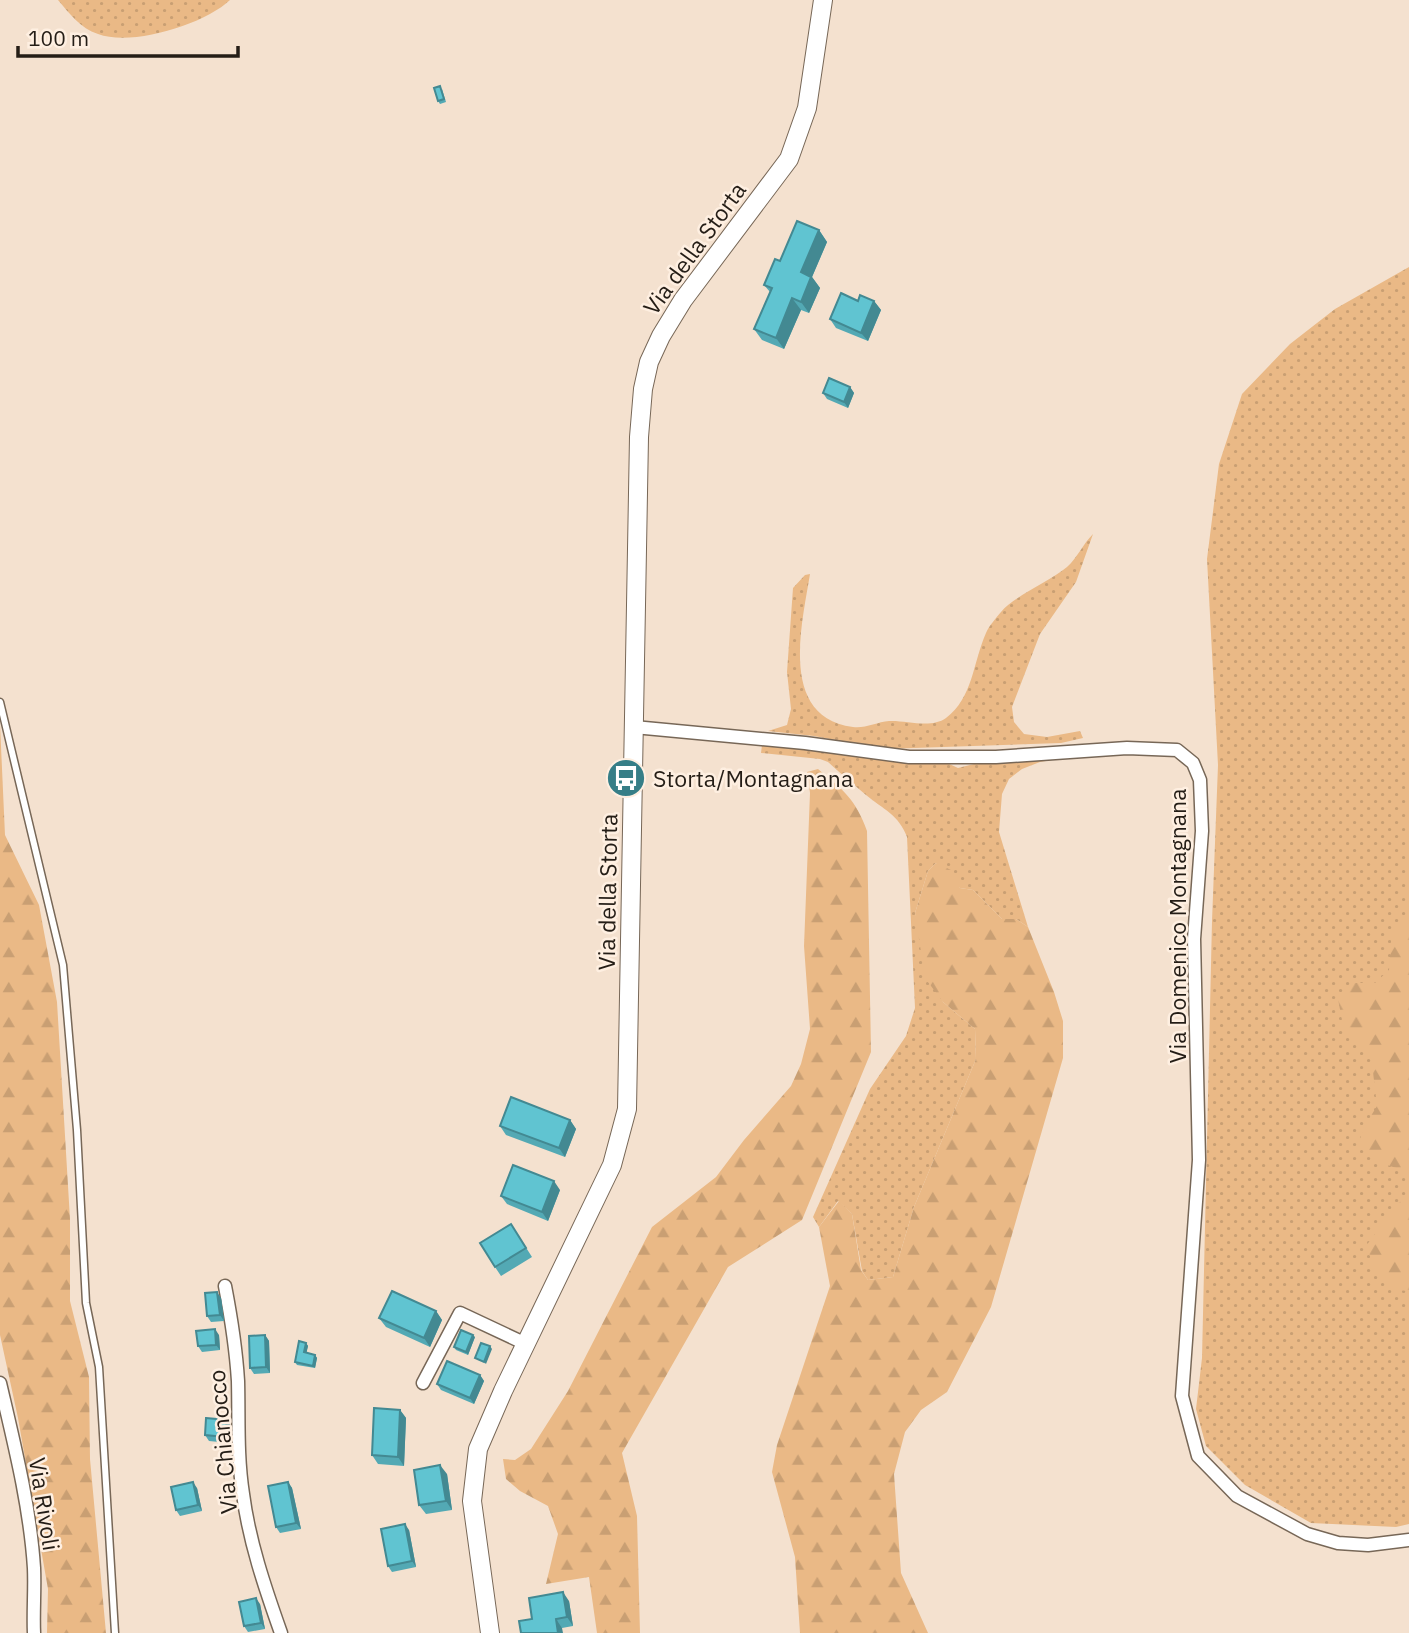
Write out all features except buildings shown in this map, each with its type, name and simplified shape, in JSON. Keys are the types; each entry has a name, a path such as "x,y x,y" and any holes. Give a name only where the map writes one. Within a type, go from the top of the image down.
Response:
{"main road":[{"name":"Via della Storta","path":"490,1633 474,1519 474,1474 478,1449 612,1165 624,1126 629,1090 639,437 643,389 649,362 683,300 789,159 807,107 823,0"}],"street":[{"name":"Via Domenico Montagnana","path":"634,727 805,743 909,757 996,757 1127,748 1177,750 1193,762 1200,780 1202,831 1194,939 1199,1160 1182,1396 1198,1456 1237,1496 1307,1534 1338,1543 1386,1544 1409,1540"},
{"name":"Via Chianocco","path":"225,1286 238,1379 243,1494 261,1576 281,1633"},
{"path":"423,1383 460,1313 526,1344"},
{"name":"Via Rivoli","path":"0,1383 23,1485 31,1541 34,1633"}],"lane":[{"path":"0,702 63,965 77,1129 86,1303 99,1367 115,1633"}],"green space":[{"path":"58,0 230,0 219,9 186,25 129,38 98,34 86,28"},
{"path":"1409,267 1409,1524 1396,1527 1311,1523 1245,1485 1206,1446 1196,1409 1202,1358 1218,765 1207,559 1219,464 1242,394 1290,344 1335,309"},
{"path":"1093,534 1076,582 1040,634 1012,707 1014,722 1024,734 1047,737 1080,731 1083,738 1061,743 884,749 814,736 768,731 787,725 791,709 787,672 793,588 805,575 810,574 800,642 800,666 804,687 814,706 829,720 853,727 889,721 933,723 946,718 962,700 986,633 1001,612 1014,600 1067,567"},
{"path":"0,724 5,835 39,905 57,1002 70,1219 70,1301 89,1377 90,1459 106,1633 47,1633 48,1589 18,1418 0,1335"},
{"path":"762,745 813,748 871,759 945,762 958,768 982,762 1056,755 1058,759 1022,769 1009,779 1002,794 999,832 1028,927 1016,919 1002,919 973,890 960,888 936,863 928,871 915,913 943,1002 975,1029 976,1059 914,1207 893,1277 868,1280 862,1271 852,1214 838,1201 819,1227 813,1217 870,1089 906,1036 915,1008 907,837 895,818 828,762 761,753"},
{"path":"818,769 848,796 858,810 867,831 871,1052 802,1220 728,1267 622,1453 637,1516 640,1633 597,1633 589,1577 546,1584 558,1534 548,1506 520,1491 506,1479 503,1459 515,1460 531,1449 568,1391 652,1227 716,1177 791,1086 801,1064 810,1029 804,946 810,793 807,772"},
{"path":"936,863 951,870 960,888 973,890 1002,919 1016,919 1028,927 1063,1021 1063,1058 991,1307 947,1392 921,1410 905,1432 894,1474 901,1573 928,1633 800,1633 795,1557 772,1472 777,1445 830,1286 819,1227 839,1201 852,1214 861,1270 868,1280 893,1277 914,1207 976,1059 975,1029 943,1002 925,978 915,913 928,871"},
{"path":"1409,918 1409,1162 1403,1170 1380,1163 1357,1146 1377,1106 1371,1055 1343,1025 1338,999 1352,983 1375,983 1389,970 1392,928"},
{"path":"1409,1198 1409,1291 1398,1290 1375,1269 1366,1246 1398,1203"}],"place":[{"name":"Storta/Montagnana","path":"626,778"}]}
